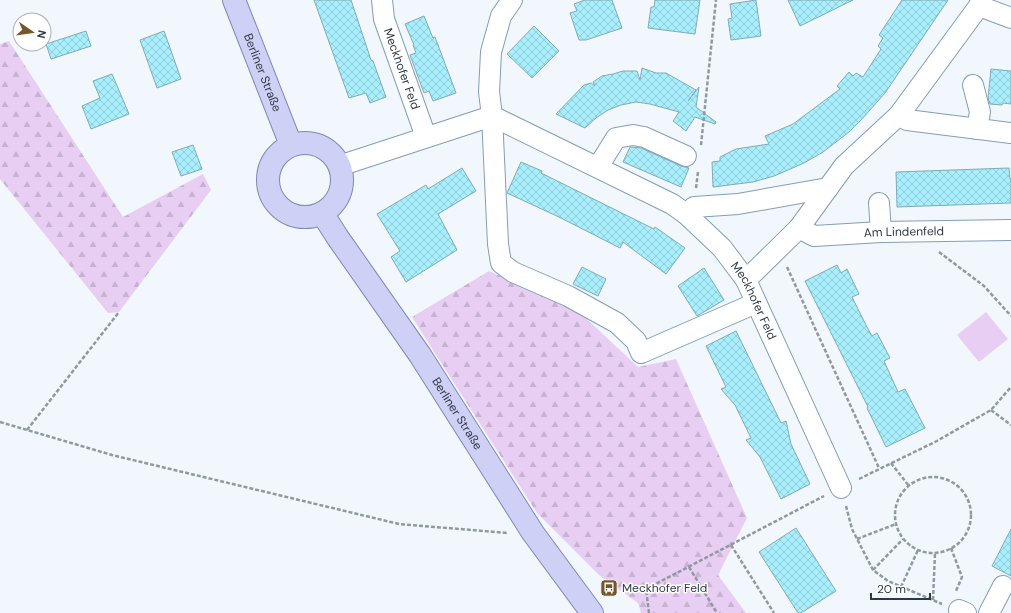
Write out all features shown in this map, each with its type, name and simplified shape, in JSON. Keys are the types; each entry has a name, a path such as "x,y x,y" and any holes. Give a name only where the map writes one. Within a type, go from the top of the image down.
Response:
{"main road":[{"name":"Berliner Straße","path":"234,0 291,145"},
{"path":"311,144 323,148 332,156 339,166 342,177 339,193 331,207 322,213 310,217 297,217 285,212 276,204 270,192 268,180 270,167 277,156 291,145 311,144"},
{"name":"Berliner Straße","path":"322,213 420,355 533,533 592,613"}],"street":[{"name":"Meckhofer Feld","path":"382,0 384,19 426,137"},
{"path":"512,0 501,16 491,52 488,92 492,116 498,244 501,263 513,272 568,296 617,323 636,341 641,353 756,303"},
{"path":"746,280 800,228 844,166 899,115 980,3 1011,18"},
{"path":"972,85 980,112 976,129"},
{"path":"899,115 907,120 1011,132"},
{"name":"Meckhofer Feld","path":"492,116 672,204 690,210 722,248 746,280 841,488"},
{"path":"339,166 492,116"},
{"path":"598,167 616,138 633,135 644,137 695,158"},
{"path":"690,210 738,204 828,188"},
{"path":"879,203 881,232"},
{"name":"Am Lindenfeld","path":"800,228 814,236 881,232 1011,230"},
{"path":"989,613 1003,586"}],"path":[{"path":"690,210 695,158 716,0"},
{"path":"914,232 984,286 1011,316"},
{"path":"778,249 879,468"},
{"path":"28,430 119,312"},
{"path":"649,613 646,589 879,468 935,442 991,410 1011,387"},
{"path":"991,410 1011,425"},
{"path":"0,422 112,455 399,524 516,534 533,533"},
{"path":"891,463 909,486"},
{"path":"929,477 941,478 951,482 960,489 967,498 970,509 970,521 967,532 960,541 951,548 935,553 918,550 910,546 903,539 896,524 896,503 901,494 918,480 929,477"},
{"path":"841,488 852,529 873,570 888,581 933,601 958,610 962,577 951,548"},
{"path":"857,538 896,524"},
{"path":"873,570 903,539"},
{"path":"731,545 774,613"},
{"path":"901,587 918,550"},
{"path":"933,601 935,553"},
{"path":"689,567 717,613"}],"green space":[{"path":"9,41 12,46 12,52 16,52 123,217 203,174 211,190 119,312 108,313 0,179 0,44"},
{"path":"489,271 574,307 638,367 676,359 747,518 718,575 746,613 641,613 638,603 599,575 537,513 412,317"},
{"path":"986,312 1008,339 979,362 957,335"}],"building":[{"path":"314,0 351,0 371,60 373,61 386,97 370,103 366,93 349,98"},
{"path":"585,0 612,0 622,28 586,40 579,40 570,13 577,11 574,4"},
{"path":"655,0 700,0 695,34 648,28 651,7 654,7"},
{"path":"756,0 761,36 731,40 728,19 732,18 730,4"},
{"path":"788,0 853,0 800,26"},
{"path":"902,0 948,0 885,93 849,132 823,152 804,163 774,176 753,182 713,187 712,162 720,161 720,157 736,149 769,144 765,136 793,124 840,89 837,86 849,72 853,76 856,73 863,77 881,49 878,46 883,38 879,35"},
{"path":"424,16 433,38 435,37 456,93 433,101 429,91 424,93 410,55 416,53 405,24"},
{"path":"534,26 559,51 532,78 507,54"},
{"path":"86,31 91,46 51,59 49,52 52,52 52,42"},
{"path":"164,31 181,79 157,88 140,40"},
{"path":"642,68 656,73 666,73 696,90 688,101 699,87 696,107 716,122 715,124 695,117 686,131 673,121 679,112 650,104 636,102 621,105 608,110 585,128 556,114 584,85 591,83 595,86 593,82 602,76 623,71 637,71 640,80"},
{"path":"991,69 1011,71 1011,104 990,104 988,98"},
{"path":"112,74 129,114 91,129 82,106 100,98 93,81"},
{"path":"193,145 202,169 181,176 172,152"},
{"path":"630,147 641,148 681,166 689,168 681,187 623,162"},
{"path":"521,162 542,171 541,173 654,229 655,227 685,248 666,274 623,242 620,248 507,193"},
{"path":"462,168 476,191 438,214 457,250 406,282 391,257 400,251 377,214 426,185 428,189"},
{"path":"1009,168 1011,179 1011,203 897,207 896,172"},
{"path":"837,265 841,273 847,269 859,294 852,297 872,336 877,333 890,358 884,361 898,392 905,389 925,428 886,447 867,408 868,407 805,281"},
{"path":"582,267 606,279 598,296 573,284"},
{"path":"704,268 724,300 697,316 678,286"},
{"path":"736,331 781,423 786,421 791,444 810,484 781,499 760,457 746,440 751,438 735,405 721,389 726,387 706,346"},
{"path":"796,528 836,591 801,613 798,613 759,552"},
{"path":"1011,529 1011,576 992,566"}],"place":[{"name":"Meckhofer Feld","path":"609,588"}]}
